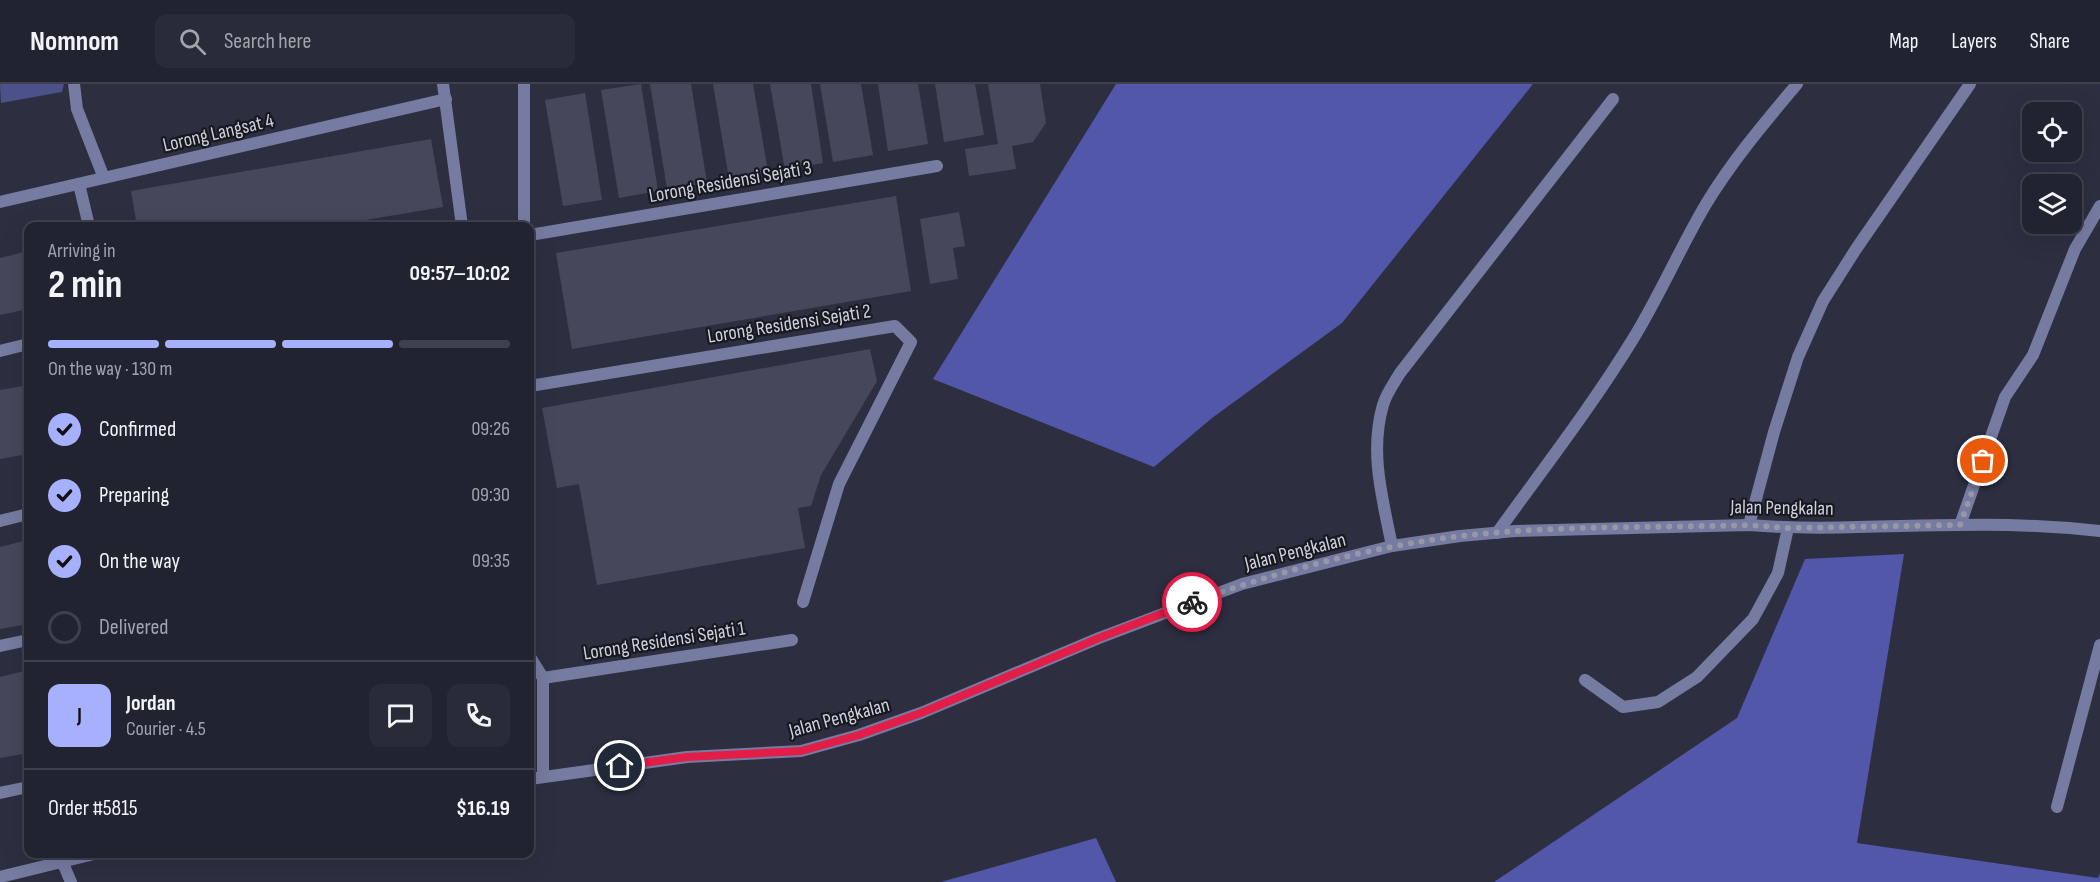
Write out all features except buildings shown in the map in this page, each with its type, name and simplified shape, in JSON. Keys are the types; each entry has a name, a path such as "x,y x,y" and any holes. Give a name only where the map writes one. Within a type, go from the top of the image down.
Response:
{"street":[{"path":"74,84 77,109 104,178"},
{"path":"443,84 461,222"},
{"path":"524,84 524,222"},
{"path":"1497,533 1633,340 1707,202 1744,150 1797,84"},
{"path":"1749,525 1774,432 1798,357 1823,301 1856,249 1970,84"},
{"name":"Lorong Langsat 4","path":"0,202 446,99"},
{"path":"1392,546 1377,470 1376,438 1383,403 1400,373 1613,99"},
{"name":"Lorong Residensi Sejati 3","path":"534,234 937,166"},
{"path":"79,184 88,222"},
{"path":"1960,525 2005,397 2033,356 2075,249 2100,206"},
{"name":"Lorong Residensi Sejati 2","path":"534,385 895,326 911,342 838,484 803,602"},
{"path":"0,351 24,345"},
{"path":"0,520 24,515"},
{"name":"Jalan Pengkalan","path":"534,779 687,757 801,751 859,735 921,713 1099,638 1242,584 1392,546 1497,533 1749,525 1788,528 1960,525 2056,527 2100,531"},
{"path":"1585,680 1623,707 1658,702 1697,677 1753,620 1778,573 1788,528"},
{"name":"Lorong Residensi Sejati 1","path":"543,678 792,640"},
{"path":"0,646 24,641"},
{"path":"2057,807 2100,645"},
{"path":"534,663 543,678 543,777"},
{"path":"0,793 24,788"},
{"path":"0,877 76,858"},
{"path":"62,861 71,882"}],"shaded area":[{"path":"0,84 64,84 62,92 1,103"},
{"path":"1116,84 1533,84 1342,323 1212,418 1154,467 933,379"},
{"path":"1904,554 1857,843 2098,878 2100,873 2100,882 1494,882 1737,718 1805,559"},
{"path":"1096,838 1116,882 941,882"}],"way so far":[{"path":"1192,602 1242,584 1392,546 1460,536 1515,531 1749,525 1788,528 1960,525 1983,461"}],"route":[{"path":"620,766 687,757 801,751 859,735 921,713 1099,638 1192,602"}]}
